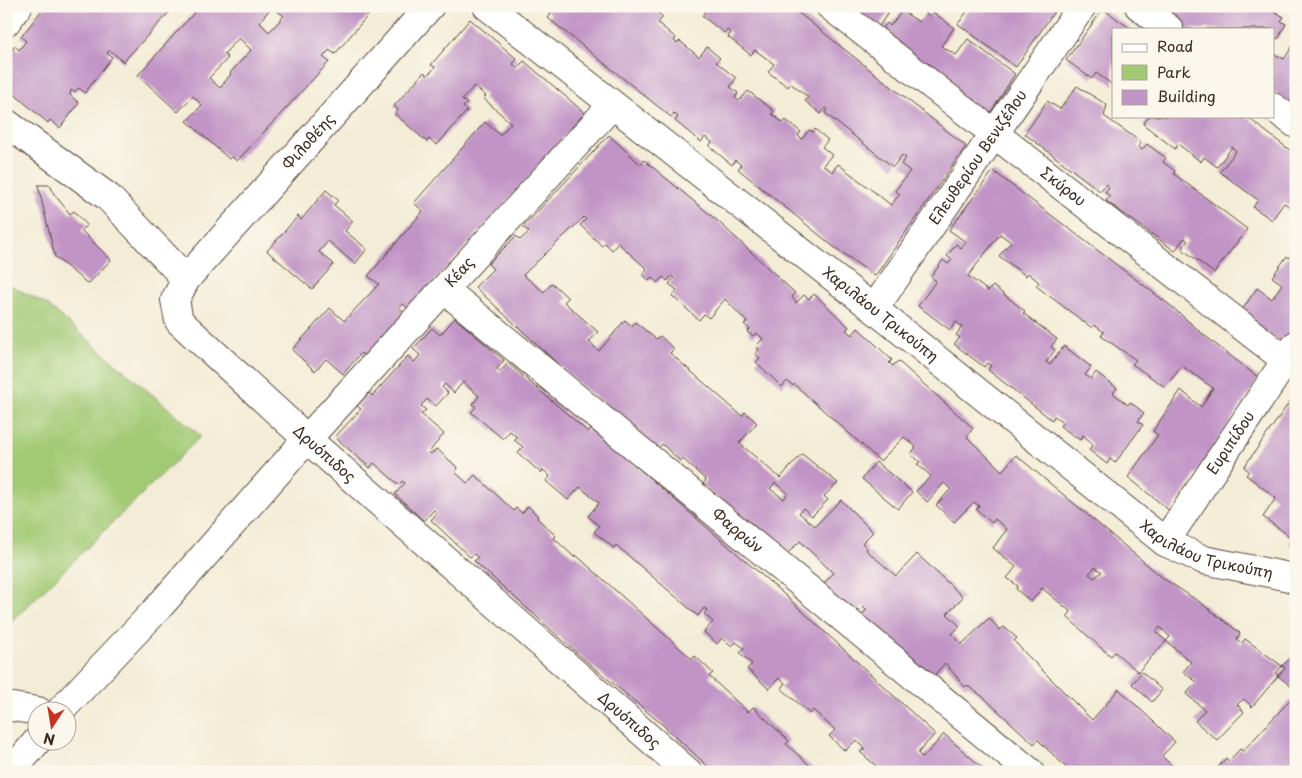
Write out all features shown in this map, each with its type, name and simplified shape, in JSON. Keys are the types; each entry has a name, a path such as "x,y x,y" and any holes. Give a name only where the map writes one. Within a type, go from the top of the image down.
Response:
{"street":[{"path":"6,22 18,6"},
{"name":"Φιλοθέης","path":"186,279 430,6"},
{"name":"Χαριλάου Τρικούπη","path":"487,6 874,309 1165,542 1204,560 1296,580"},
{"name":"Σκύρου","path":"830,6 994,134 1292,358"},
{"name":"Ελευθερίου Βενιζέλου","path":"874,309 1082,6"},
{"path":"1139,6 1168,28"},
{"name":"Κέας","path":"71,700 157,609 612,105"},
{"path":"1274,108 1296,124"},
{"path":"6,123 108,197 186,279"},
{"name":"Δρυόπιδος","path":"186,279 175,300 179,321 308,440 688,772"},
{"name":"Φαρρών","path":"445,290 1030,772"},
{"name":"Ευριπίδου","path":"1165,542 1292,358"},
{"path":"6,706 28,709"},
{"path":"11,772 30,750"}],"green space":[{"path":"6,283 46,304 201,436 6,627"}],"building":[{"path":"45,6 175,6 123,62 110,50 107,53 112,57 85,93 79,88 74,92 71,90 70,95 79,103 60,128 50,120 48,123 6,87 6,57 15,46 19,50 26,41 21,37"},
{"path":"200,6 377,6 372,12 365,7 363,9 369,14 335,54 329,50 323,57 329,62 237,161 232,157 229,159 187,121 202,105 193,96 178,112 138,75","holes":["272,7 284,16 269,32 259,22","239,38 251,50 230,73 220,88 209,78 228,58 224,54"]},
{"path":"541,6 649,6 663,17 658,23 676,38 674,41 677,43 680,41 699,57 707,47 720,58 716,62 736,78 730,87 738,93 735,98 739,101 748,91 774,111 772,114 783,123 786,120 801,132 798,136 802,139 809,130 813,132 815,129 828,140 822,147 832,155 823,165 832,172 838,164 891,205 900,194 895,191 910,171 901,164 906,158 902,155 893,167 825,113 828,109 826,108 821,114 805,101 808,97 790,83 788,87 768,72 774,64 755,50 751,55 728,37 731,33 727,30 724,33 702,16 705,12 698,6 790,6 966,146 875,276 834,247 738,169 741,165 735,160 732,165 709,146 712,142 705,137 701,142 675,121 678,117 674,113 671,117 548,18 551,14"},
{"path":"839,6 893,6 874,33"},
{"path":"971,6 985,6 989,9 991,6 1058,6 1016,67 958,24"},
{"path":"1157,6 1277,6 1274,11 1284,17 1281,21 1286,24 1278,39 1274,37 1274,28 1177,28"},
{"path":"1103,9 1130,28 1112,28 1112,84 1096,73 1092,79 1066,60"},
{"path":"902,11 919,22 926,13 930,17 933,12 954,28 941,46 956,55 968,39 1015,74 989,115 928,74 932,66 928,63 924,69 876,38 887,23 890,26"},
{"path":"470,19 517,59 513,64 517,68 524,61 585,113 409,309 403,304 399,307 406,315 366,357 361,353 343,374 326,359 315,371 292,350 330,308 344,321 379,284 368,276 423,211 414,203 485,122 500,135 511,123 483,98 486,96 474,86 462,100 467,103 463,107 467,111 437,145 429,139 427,142 395,114 398,110 394,106 424,72 427,75 431,72 435,67 431,65"},
{"path":"1296,41 1296,115 1285,100 1274,92 1274,54 1284,59"},
{"path":"1077,86 1107,105 1104,116 1141,142 1138,147 1142,150 1147,144 1166,158 1163,162 1175,171 1174,174 1247,229 1214,273 1182,249 1188,241 1184,238 1175,251 1106,201 1110,196 1105,192 1109,187 1106,184 1100,191 1025,134 1047,101 1060,109"},
{"path":"1148,118 1249,118 1296,155 1296,211 1284,203 1272,220 1253,207 1258,200 1220,172 1236,151 1232,147 1217,167 1204,157 1201,162 1178,144 1175,149 1143,124"},
{"path":"609,135 641,165 644,160 720,223 795,293 792,297 796,303 804,295 809,299 814,294 849,327 846,330 852,335 858,328 892,360 889,363 893,366 898,361 973,428 967,437 1002,471 1016,455 1163,578 1201,603 1240,633 1237,639 1241,644 1245,639 1282,666 1276,673 1278,676 1252,707 1244,699 1237,704 1244,712 1217,740 1195,721 1205,710 1186,694 1197,682 1183,672 1191,662 1166,641 1138,672 1115,652 1111,656 1100,647 1067,617 1071,612 1042,588 1031,602 1016,589 1018,586 1007,578 1016,567 993,548 1007,529 995,519 992,523 976,509 979,506 974,502 954,522 936,505 951,489 944,483 927,502 916,491 931,476 917,464 920,462 911,454 916,447 904,437 880,461 794,384 793,386 787,381 782,387 756,362 760,358 755,354 759,349 756,346 763,339 757,333 753,336 747,332 750,329 744,324 747,322 725,299 709,318 704,314 699,320 672,296 677,290 669,284 674,278 672,276 667,281 663,277 657,283 652,278 649,281 643,274 647,269 618,243 612,250 605,243 602,246 580,225 586,219 584,217 523,275 544,292 552,283 568,298 564,302 598,332 589,342 599,351 625,320 632,326 635,322 656,339 660,336 674,349 670,353 742,416 745,412 757,423 739,443 780,478 802,454 838,483 824,496 828,500 812,516 803,508 799,513 815,526 841,500 873,532 862,543 867,548 866,550 896,576 917,554 963,597 947,614 960,626 952,634 962,644 989,618 1000,630 1004,627 1017,638 1014,641 1024,652 1092,720 1119,689 1175,742 1162,756 1178,772 1071,772 1038,740 1034,744 983,697 967,685 965,687 945,663 931,679 861,615 867,610 863,606 854,615 822,586 833,573 800,541 785,556 702,485 706,480 683,459 681,462 662,444 657,450 574,379 475,287 493,269 488,264 516,236 520,240 529,232 523,227","holes":["775,483 788,493 784,499 770,489","1095,567 1102,572 1094,578 1089,574","1160,627 1170,637 1166,641 1156,632"]},
{"path":"993,171 1171,306 1205,336 1259,378 1171,512 1128,477 1158,435 1153,431 1181,390 1201,407 1213,388 1182,366 1165,387 1132,364 1136,360 1101,336 1104,332 1094,325 1092,328 1036,286 1039,282 1028,273 1026,276 999,256 1011,242 1000,234 968,276 988,291 993,286 1025,311 1023,313 1057,339 1051,347 1055,350 1046,362 1050,365 1064,346 1091,367 1085,375 1091,379 1096,372 1117,388 1113,393 1128,405 1130,402 1144,413 1138,421 1143,425 1115,463 1110,459 1107,464 1089,450 1093,444 1083,435 1080,440 1060,426 1063,422 1054,416 1052,420 988,370 991,366 987,363 984,367 954,344 960,338 956,335 962,327 956,322 950,330 918,306 936,281 931,277 943,260 948,264 952,260 947,256 956,244 961,248 966,242 949,230"},
{"path":"38,185 50,185 54,194 70,214 74,211 87,225 81,230 111,260 88,284 55,257"},
{"path":"326,190 338,200 334,205 353,221 345,231 367,249 355,264 328,241 319,252 334,264 312,289 267,251 298,216 301,220"},
{"path":"1296,248 1296,324 1283,345 1251,322 1254,318 1242,310 1257,288 1272,299 1282,284 1272,277 1287,256 1289,258"},
{"path":"455,318 504,360 497,369 500,372 508,363 588,432 592,428 786,596 935,734 918,753 923,758 944,734 987,772 883,772 860,752 865,748 856,740 845,751 829,736 835,730 813,710 810,714 781,688 785,683 779,678 769,689 747,669 752,664 740,653 744,648 736,642 732,646 722,638 717,644 704,632 713,622 704,614 707,610 704,608 698,616 616,545 614,548 594,532 599,526 588,516 599,503 580,487 568,500 546,481 550,476 543,470 541,473 518,453 523,447 514,440 517,437 510,431 503,439 471,412 476,407 473,404 479,396 463,382 454,393 445,384 442,387 448,393 436,406 427,399 421,406 426,410 421,414 444,434 429,452 431,454 437,449 458,468 455,472 467,483 475,475 514,511 516,508 522,513 528,506 538,516 537,518 556,536 554,538 574,557 576,555 692,659 695,656 713,673 709,676 748,712 753,707 789,741 786,744 817,772 714,772 663,725 586,661 474,561 478,558 474,554 470,557 431,520 437,513 434,510 424,521 395,494 405,483 402,481 399,485 374,463 370,468 335,437 361,409 357,406 369,393 372,396 408,356 414,362 416,360 420,355 413,349 432,328 440,335"},
{"path":"1291,400 1296,404 1296,548 1289,543 1293,539 1263,517 1276,498 1246,475 1249,471 1244,467"},
{"path":"876,462 912,492 898,509 862,479"},
{"path":"1296,653 1296,690 1278,676 1285,668 1282,666"},
{"path":"1142,672 1162,690 1152,702 1132,684"},
{"path":"1290,700 1296,705 1296,772 1214,772 1226,758 1229,761 1240,749 1243,751"}]}
